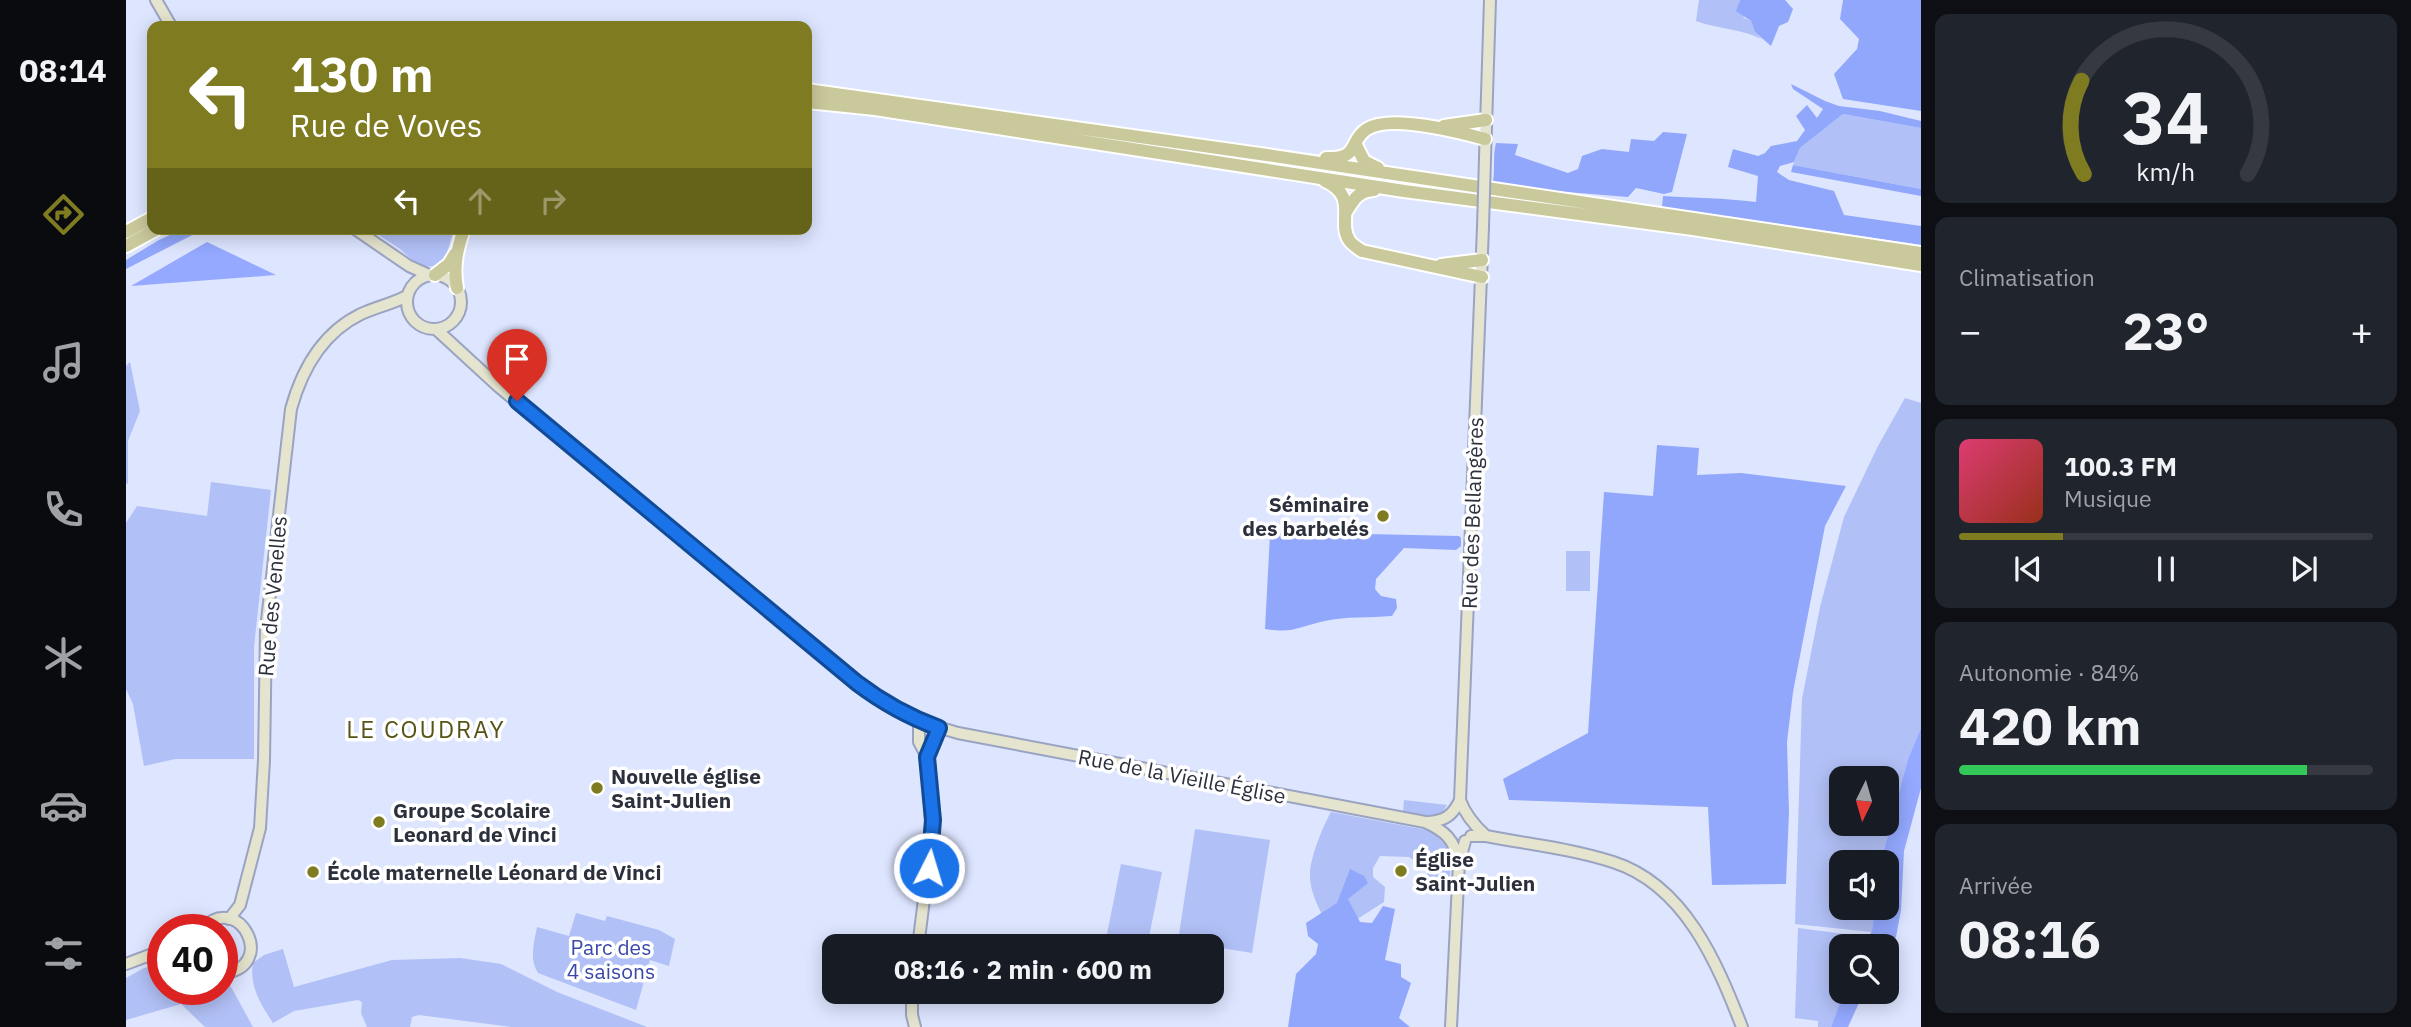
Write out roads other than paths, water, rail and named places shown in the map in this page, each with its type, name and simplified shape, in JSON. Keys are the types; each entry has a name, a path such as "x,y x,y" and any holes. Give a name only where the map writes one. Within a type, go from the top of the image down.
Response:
{"main road":[{"path":"156,0 168,21"},
{"name":"Rue des Bellangères","path":"1460,800 1482,277 1490,0"},
{"path":"812,91 1388,173 1616,213 1921,253"},
{"path":"812,103 875,109 1404,191 1616,213"},
{"path":"1437,127 1486,120"},
{"path":"1267,155 1340,159 1348,155 1363,131 1374,125 1437,127 1485,139"},
{"path":"1356,145 1363,161 1388,173"},
{"path":"1319,178 1337,186 1342,193 1346,212 1346,234 1349,241 1362,251 1482,277"},
{"path":"1346,212 1356,196 1362,192 1404,191"},
{"path":"126,232 147,221"},
{"path":"1693,224 1921,265"},
{"path":"126,246 147,234"},
{"path":"364,235 398,258 432,275 452,281 457,288"},
{"path":"460,350 454,321 461,305 455,276 457,251 462,235"},
{"path":"408,293 414,283 449,264 457,251"},
{"path":"398,258 405,271 409,315"},
{"path":"1434,266 1482,260"},
{"name":"Rue des Venelles","path":"233,914 240,905 260,828 266,629 291,409 308,365 328,337 361,314 408,293"},
{"path":"380,307 392,307 409,315 421,327 438,330 454,321"},
{"name":"Rue de la Vieille Église","path":"438,330 499,387 857,683 874,696 919,720 939,728 1016,745 1425,822 1447,821"},
{"path":"919,720 919,742 927,757 933,820 920,934"},
{"path":"927,757 939,728"},
{"path":"1460,800 1466,814 1486,836"},
{"path":"1459,862 1447,821 1460,800"},
{"path":"1447,821 1466,814"},
{"path":"1451,1027 1459,862 1474,824"},
{"path":"1451,841 1486,836 1613,862 1644,878 1672,900 1689,919 1718,972 1742,1027"},
{"path":"238,924 249,935 251,953 238,969"},
{"path":"126,964 147,956"},
{"path":"912,1004 915,1027"}],"place":[{"name":"Séminaire des barbelés","path":"1383,516"},
{"name":"Nouvelle église Saint-Julien","path":"597,788"},
{"name":"Groupe Scolaire Leonard de Vinci","path":"379,822"},
{"name":"Église Saint-Julien","path":"1401,871"},
{"name":"École maternelle Léonard de Vinci","path":"313,872"}],"district":[{"name":"LE COUDRAY","path":"426,729"}],"park label":[{"name":"Parc des 4 saisons","path":"611,959"}]}
